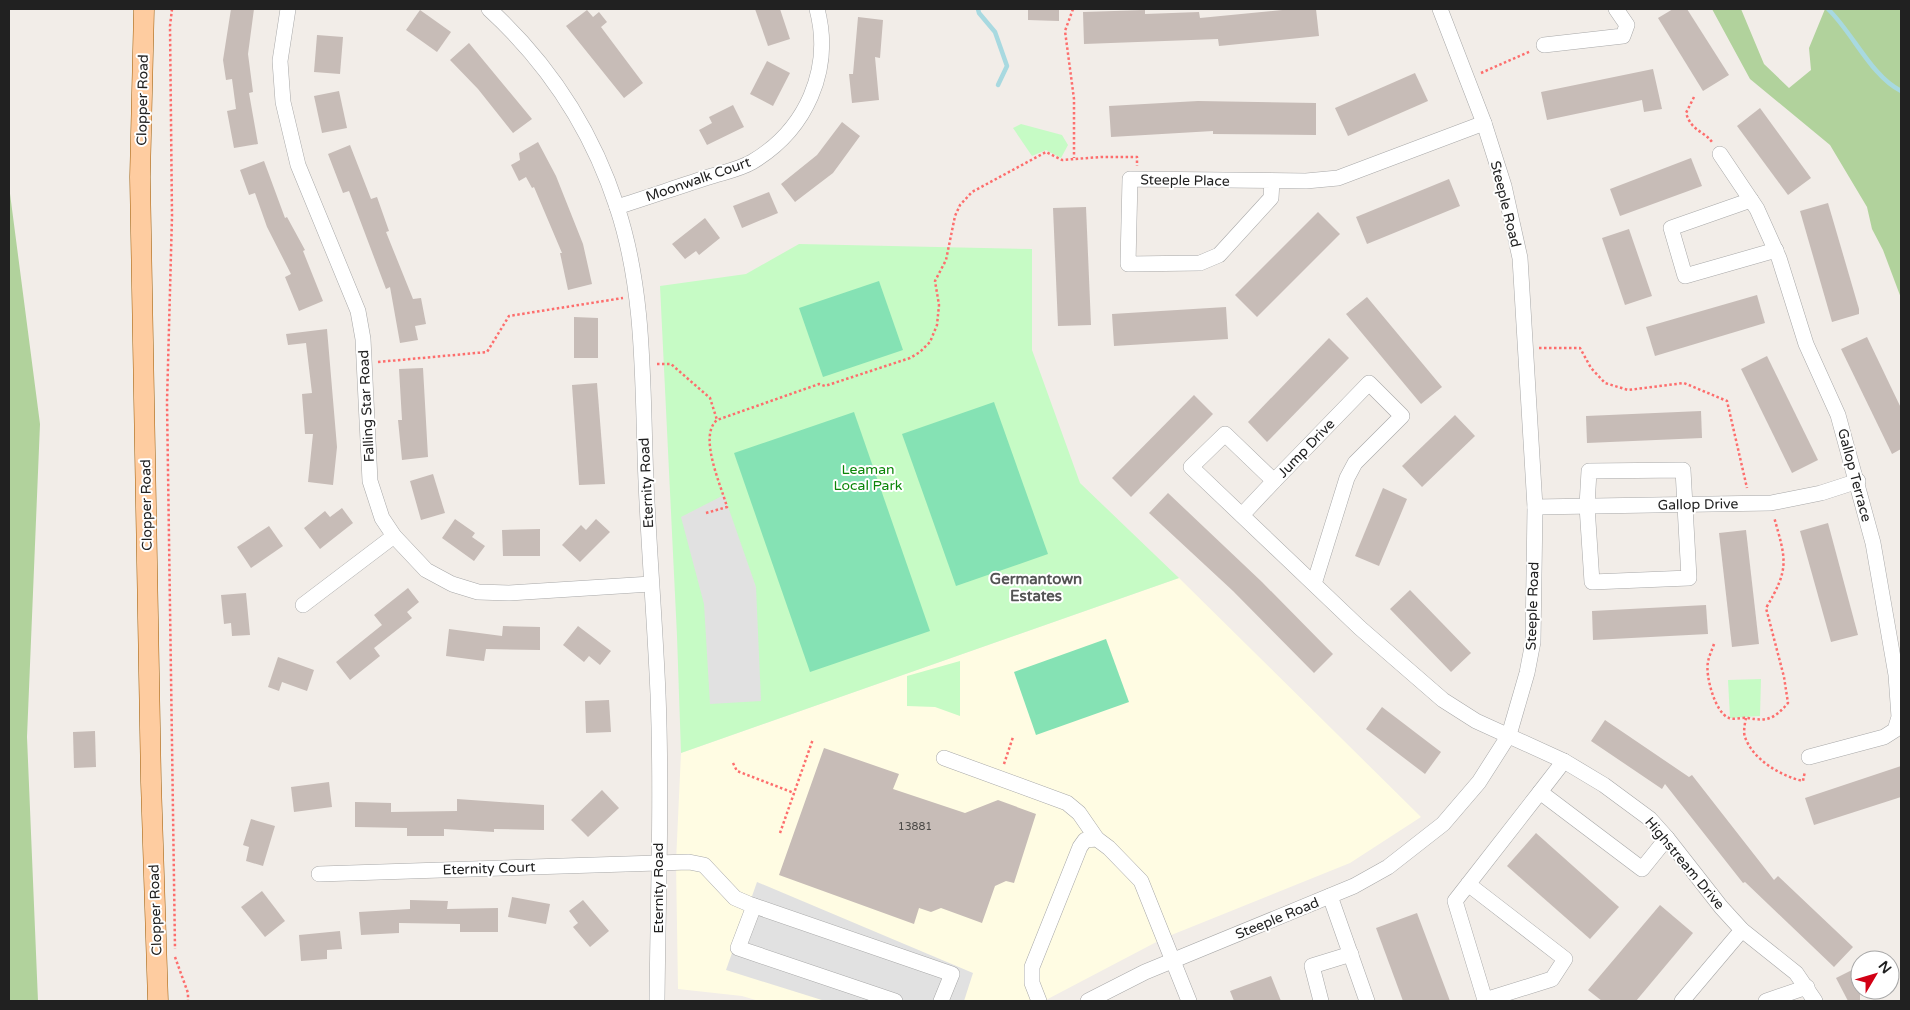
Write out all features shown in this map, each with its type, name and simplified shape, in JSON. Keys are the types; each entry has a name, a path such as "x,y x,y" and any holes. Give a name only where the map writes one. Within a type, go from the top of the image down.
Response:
{"main road":[{"name":"Clopper Road","path":"144,9 140,177 151,782 158,1001"}],"street":[{"name":"Falling Star Road","path":"288,9 280,61 282,102 298,165 358,311 364,364 370,481 382,518 394,536 426,570 452,584 478,592 509,593 651,584"},
{"name":"Eternity Road","path":"489,9 517,35 560,88 595,148 617,207 630,250 637,295 658,694 657,1001"},
{"name":"Moonwalk Court","path":"617,207 750,163 780,142 804,111 820,72 822,26 817,9"},
{"name":"Steeple Road","path":"1088,1001 1172,961 1330,896 1388,867 1443,824 1479,782 1509,735 1527,674 1533,642 1535,507 1520,258 1504,186 1484,123 1440,9"},
{"path":"1544,45 1623,36 1627,25 1616,9"},
{"name":"Steeple Place","path":"1272,181 1271,198 1220,255 1200,263 1128,264 1130,179 1272,181 1306,182 1338,178 1484,123"},
{"name":"Gallop Terrace","path":"1720,154 1751,200 1776,250 1806,344 1838,415 1858,481 1873,543 1896,675 1899,717 1895,730 1884,738 1809,757"},
{"path":"1751,200 1671,228 1685,276 1776,250"},
{"name":"Jump Drive","path":"1314,584 1347,478 1355,463 1402,416 1369,383 1274,481 1224,434 1191,467 1314,584 1443,700 1476,721 1509,735"},
{"path":"1683,470 1689,578 1592,582 1587,506 1589,471 1683,470"},
{"path":"1242,516 1274,481"},
{"name":"Gallop Drive","path":"1535,507 1771,503 1821,494 1858,481"},
{"path":"303,605 394,536"},
{"name":"Highstream Drive","path":"1509,735 1564,761 1636,808 1667,838 1693,874 1742,930 1796,973 1815,1001"},
{"path":"944,758 1067,803 1079,813 1097,839 1109,848 1141,881 1189,1001"},
{"path":"1468,884 1565,959 1552,980 1485,1000 1455,901 1468,884 1564,761"},
{"path":"1540,792 1642,869 1667,838"},
{"path":"1039,1001 1032,983 1032,967 1080,847 1085,840 1097,839"},
{"name":"Eternity Court","path":"319,874 658,862 689,862 704,865 735,898 952,974 942,1001"},
{"path":"1330,896 1367,1001"},
{"path":"754,906 738,948 895,1001"},
{"path":"1682,1001 1742,930"},
{"path":"1321,1001 1312,966 1350,954"},
{"path":"1766,1001 1807,987"}],"path":[{"path":"172,9 170,26 172,216 167,402 177,930 175,957 188,993 188,1001"},
{"path":"1073,9 1066,31 1074,99 1074,158"},
{"path":"1467,79 1544,45"},
{"path":"1694,97 1686,114 1688,121 1698,132 1709,138 1720,154"},
{"path":"706,513 727,507 708,442 710,425 717,420 820,384 825,386 892,364 920,352 930,342 937,325 939,305 935,281 946,260 954,216 960,205 972,192 1046,152 1062,160 1074,158 1137,157 1137,179"},
{"path":"364,364 487,352 509,316 637,295"},
{"path":"1526,348 1580,348 1591,368 1605,384 1628,390 1684,383 1727,401 1750,504"},
{"path":"641,365 671,364 710,398 717,420"},
{"path":"1714,644 1707,664 1713,698 1722,714 1730,718 1757,720 1776,717 1788,703 1784,677 1766,608 1781,583 1785,555 1771,503"},
{"path":"1746,718 1744,736 1755,753 1772,767 1790,778 1803,781 1809,757"},
{"path":"999,778 1013,737"},
{"path":"780,833 813,739"},
{"path":"733,763 737,771 794,793"}],"shaded area":[{"path":"724,495 756,587 761,701 710,704 704,604 681,517"},
{"path":"1179,578 1421,817 1350,863 1164,938 1044,1001 759,1001 742,996 678,989 676,862 681,753"},
{"path":"757,882 973,973 964,1001 825,1001 726,970"}],"green space":[{"path":"1712,9 1741,9 1764,64 1789,88 1811,70 1809,48 1825,9 1901,9 1901,298 1883,250 1872,229 1867,207 1830,145 1750,79"},
{"path":"1021,124 1062,135 1068,145 1061,158 1046,150 1032,156 1013,128"},
{"path":"9,186 40,424 27,737 38,1001 9,1001"},
{"name":"Leaman Local Park","path":"799,244 1032,249 1032,350 1080,483 1179,578 681,753 660,286 746,274"},
{"path":"879,281 903,350 823,377 799,308"},
{"path":"994,402 1048,554 956,586 902,434"},
{"path":"854,412 930,631 810,672 734,453"},
{"path":"1106,639 1129,702 1036,735 1014,672"},
{"path":"960,661 960,716 935,707 907,706 907,676"},
{"path":"1761,679 1760,716 1730,718 1728,680"}],"building":[{"path":"231,9 254,9 248,54 253,92 249,93 258,144 234,148 227,111 236,109 232,79 226,80 223,60"},
{"path":"755,9 780,9 790,39 768,46"},
{"path":"1028,9 1059,9 1059,21 1028,20"},
{"path":"1292,9 1316,9 1319,36 1219,46 1218,39 1084,44 1083,12 1145,10 1145,14 1199,12 1200,18"},
{"path":"1673,9 1687,9 1729,75 1703,91 1658,18"},
{"path":"420,10 451,32 437,52 406,30"},
{"path":"587,10 593,17 599,12 607,22 601,27 643,83 624,98 566,26"},
{"path":"858,17 883,20 880,58 875,57 879,100 852,103 849,74 853,74"},
{"path":"317,35 343,37 340,74 314,72"},
{"path":"469,43 532,119 513,133 478,89 450,60"},
{"path":"767,61 790,73 773,106 750,94"},
{"path":"1653,69 1662,109 1644,112 1642,100 1547,120 1541,92"},
{"path":"1415,73 1428,101 1348,136 1335,108"},
{"path":"339,91 347,128 322,133 314,96"},
{"path":"1198,101 1316,103 1316,135 1213,134 1213,131 1111,137 1109,106"},
{"path":"733,105 744,127 707,145 699,130 712,123 709,117"},
{"path":"1760,108 1811,178 1788,195 1737,126"},
{"path":"842,122 860,136 833,173 795,202 781,184 817,155"},
{"path":"538,142 556,176 583,244 592,284 568,290 560,253 562,253 534,187 532,188 526,177 519,181 511,165 520,160 519,153"},
{"path":"350,145 371,199 377,197 389,231 386,232 413,299 421,298 426,324 415,326 418,340 400,343 390,287 386,289 349,191 343,193 328,154"},
{"path":"1691,158 1702,186 1620,216 1610,189"},
{"path":"264,161 285,218 287,217 305,250 303,251 323,301 299,311 285,277 291,274 267,227 255,193 249,195 240,170"},
{"path":"1449,179 1460,206 1367,244 1356,217"},
{"path":"769,192 778,213 742,228 733,206"},
{"path":"1828,203 1859,309 1859,314 1832,322 1800,211"},
{"path":"1086,207 1091,325 1058,326 1053,208"},
{"path":"1318,212 1340,234 1257,317 1235,295"},
{"path":"705,218 720,238 699,255 696,251 685,259 672,244"},
{"path":"1629,229 1652,296 1625,305 1602,238"},
{"path":"1757,295 1765,323 1655,356 1646,327"},
{"path":"1367,297 1442,387 1421,404 1346,314"},
{"path":"1226,307 1228,339 1114,346 1112,314"},
{"path":"574,317 598,318 598,358 574,358"},
{"path":"327,329 337,447 333,485 308,482 313,434 305,434 302,394 312,393 306,343 288,345 286,334"},
{"path":"1867,337 1901,408 1901,449 1892,454 1841,349"},
{"path":"1329,338 1349,358 1267,442 1248,422"},
{"path":"1767,356 1818,460 1792,473 1741,369"},
{"path":"423,368 428,457 402,460 398,420 402,420 399,369"},
{"path":"597,383 605,484 579,485 572,385"},
{"path":"1194,395 1213,414 1131,497 1112,478"},
{"path":"1701,411 1702,438 1587,443 1586,416"},
{"path":"1455,415 1475,436 1422,487 1402,466"},
{"path":"433,474 445,513 421,520 410,481"},
{"path":"1383,488 1407,499 1379,566 1355,556"},
{"path":"1168,493 1262,582 1333,654 1314,673 1233,591 1149,513"},
{"path":"342,508 353,523 320,549 304,528 325,511 330,517"},
{"path":"455,519 475,533 472,537 485,546 474,561 442,538"},
{"path":"596,519 610,532 580,562 562,545 581,525 586,530"},
{"path":"1828,523 1858,635 1831,642 1800,531"},
{"path":"269,526 283,546 251,568 237,547"},
{"path":"540,529 540,556 503,556 502,530"},
{"path":"1746,530 1759,644 1732,647 1719,533"},
{"path":"408,588 419,602 407,612 412,618 374,648 380,656 350,680 336,662 382,625 374,615"},
{"path":"1410,590 1471,653 1451,672 1390,609"},
{"path":"246,593 250,635 232,636 231,623 224,624 221,595"},
{"path":"1706,605 1708,634 1593,640 1592,611"},
{"path":"503,626 540,627 540,650 486,649 484,661 446,656 449,629 502,636"},
{"path":"578,626 611,651 600,665 589,656 584,662 563,645"},
{"path":"278,657 314,670 307,691 282,682 279,691 268,687"},
{"path":"609,700 611,732 586,733 585,701"},
{"path":"1382,707 1441,752 1425,774 1366,729"},
{"path":"1605,720 1689,777 1692,775 1774,880 1778,876 1853,947 1834,967 1745,882 1743,883 1665,784 1662,789 1591,741"},
{"path":"95,731 96,767 74,768 73,732"},
{"path":"824,748 899,774 893,789 965,813 998,800 1036,814 1014,883 1006,881 995,886 982,923 941,908 931,912 919,908 914,924 779,875"},
{"path":"1901,766 1901,797 1814,825 1805,798"},
{"path":"329,782 332,807 294,812 291,787"},
{"path":"602,790 619,808 588,837 571,820"},
{"path":"457,799 544,805 544,830 494,829 494,832 444,829 444,836 407,836 407,828 355,827 355,802 391,803 391,812 457,811"},
{"path":"251,819 275,826 263,866 246,861 249,847 243,845"},
{"path":"1536,833 1619,907 1590,939 1507,866"},
{"path":"262,891 285,921 265,937 241,907"},
{"path":"512,897 550,904 546,924 508,917"},
{"path":"410,900 448,901 447,909 498,908 498,932 460,932 460,924 399,923 399,933 361,935 359,912 410,909"},
{"path":"583,900 609,931 590,947 573,927 578,923 569,911"},
{"path":"1660,905 1693,933 1636,1001 1602,1001 1588,990"},
{"path":"1417,913 1450,1001 1403,1001 1376,928"},
{"path":"340,931 342,949 327,950 327,959 301,961 299,935"},
{"path":"1850,971 1850,1000 1860,1001 1848,1001 1836,978"},
{"path":"1271,976 1281,1001 1234,1001 1230,991"}],"waterway":[{"path":"978,9 979,13 995,32 1007,66 998,85"},
{"path":"1828,9 1871,65 1890,84 1901,91"}],"district":[{"name":"Germantown Estates","path":"1036,588"}]}
